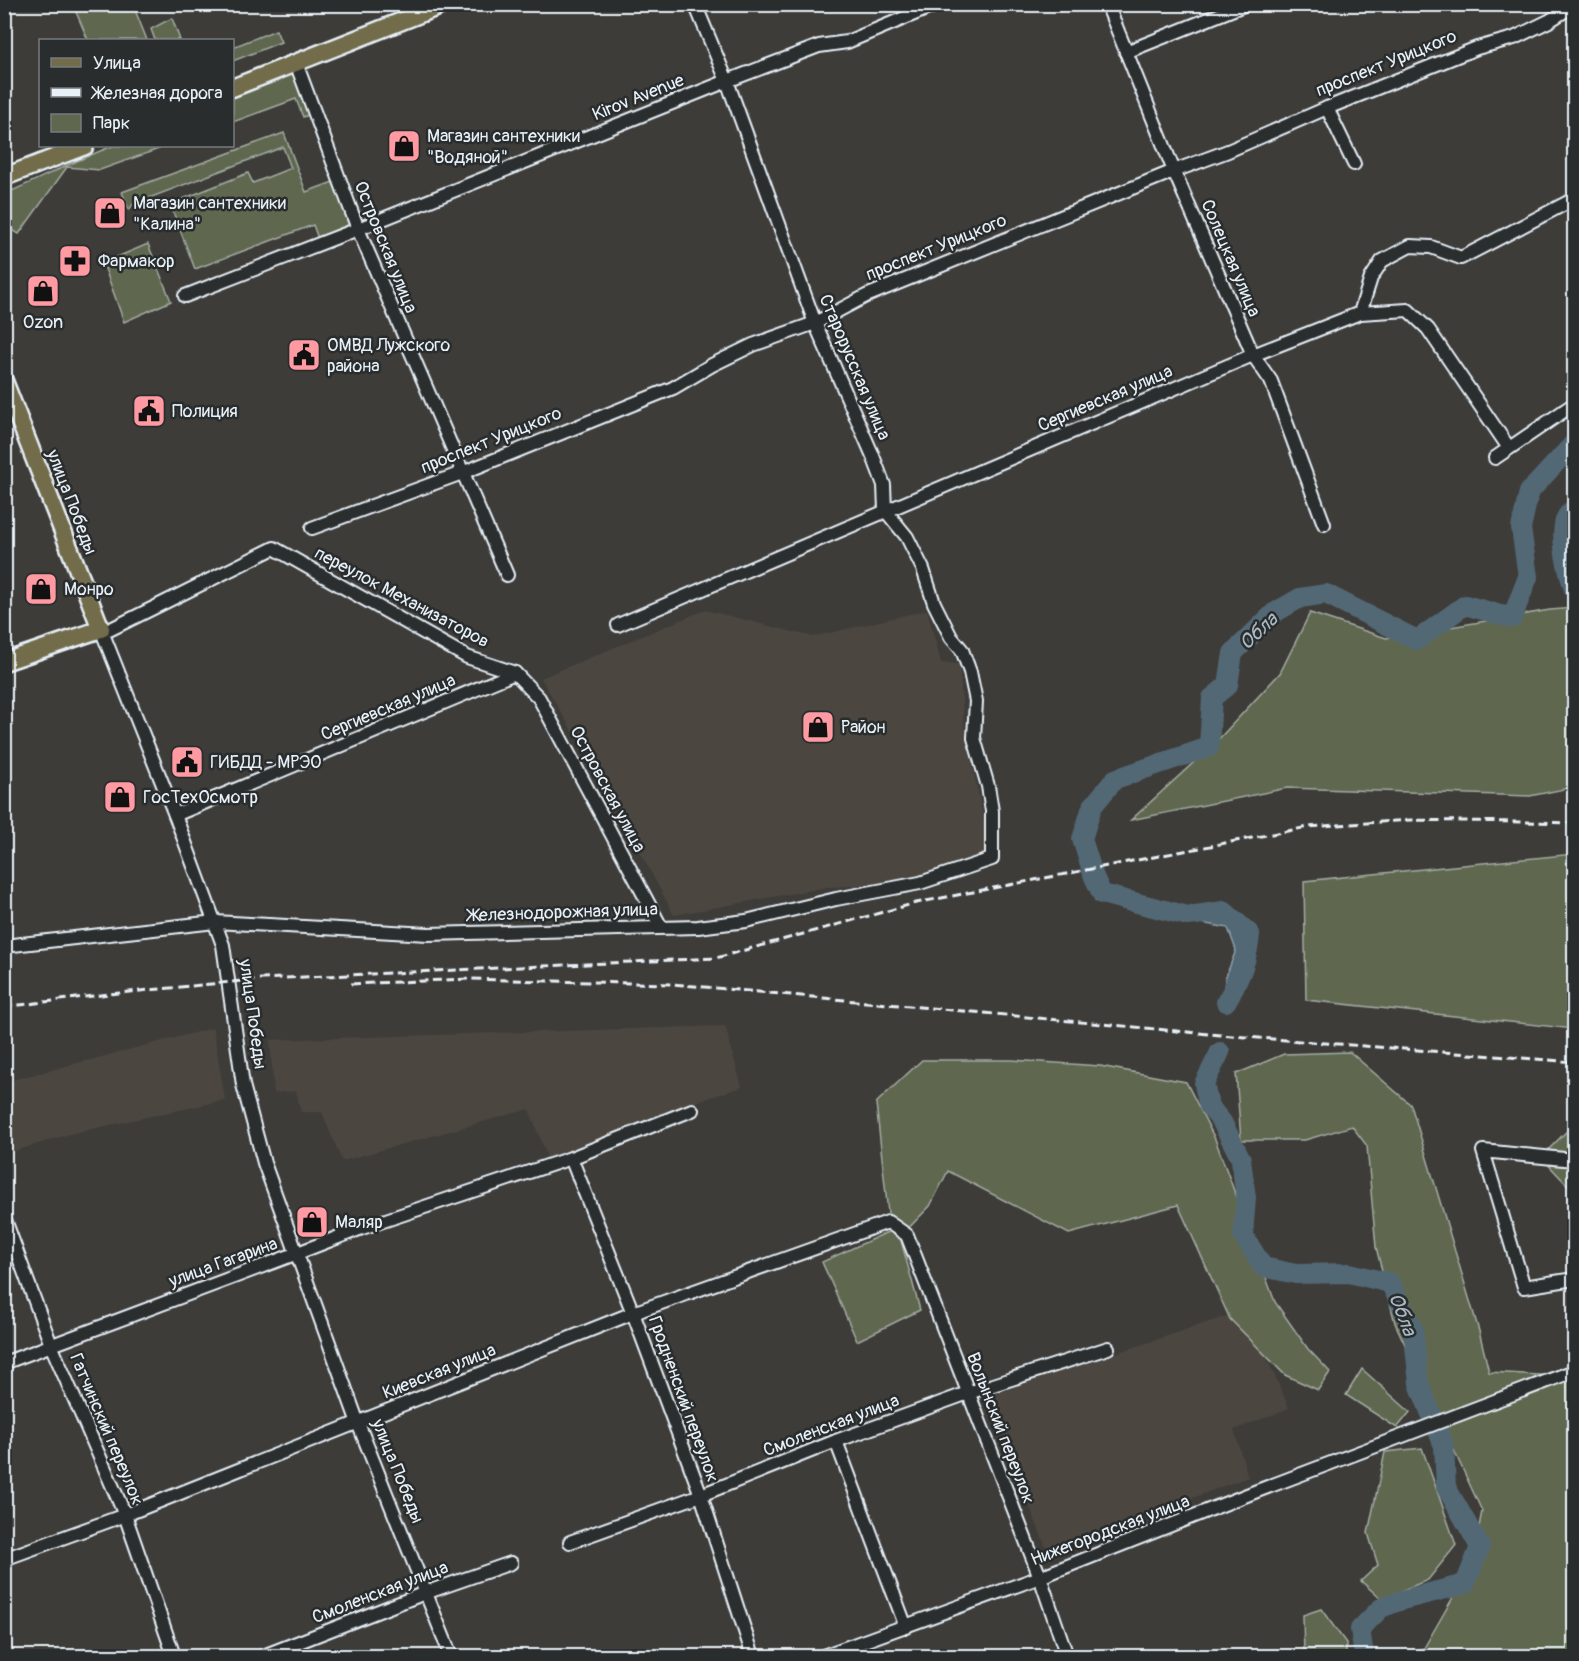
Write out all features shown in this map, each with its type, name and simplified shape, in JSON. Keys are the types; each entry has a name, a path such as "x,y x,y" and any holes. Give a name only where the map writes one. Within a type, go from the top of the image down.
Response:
{"main road":[{"path":"234,87 445,4"},
{"path":"4,177 82,147"},
{"name":"улица Победы","path":"4,381 101,629"},
{"path":"4,662 101,629"}],"street":[{"name":"Старорусская улица","path":"696,4 727,81 815,322 884,485 885,510"},
{"name":"Kirov Avenue","path":"185,296 727,81 819,46 847,42 938,4"},
{"name":"Солецкая улица","path":"1107,4 1174,171 1253,355 1271,381 1324,524"},
{"path":"1126,52 1246,4"},
{"name":"проспект Урицкого","path":"312,528 462,473 673,388 753,345 815,322 866,296 1477,48 1514,38 1575,5"},
{"name":"Островская улица","path":"296,63 358,229 507,575"},
{"path":"1327,108 1354,164"},
{"path":"1360,313 1371,278 1383,261 1410,246 1431,247 1461,258 1575,199"},
{"name":"Сергиевская улица","path":"618,625 1253,355 1360,313 1408,310 1428,329 1509,448"},
{"path":"1495,458 1575,404"},
{"name":"Железнодорожная улица","path":"4,946 215,922 428,934 698,927 746,921 836,899 920,883 992,859 992,811 988,786 974,738 975,701 970,672 962,650 951,637 934,603 923,569 907,537 885,510"},
{"name":"переулок Механизаторов","path":"101,629 109,630 274,548 467,657 515,673"},
{"name":"улица Победы","path":"101,629 175,815 223,945 243,1085 264,1163 295,1254 358,1423 451,1656"},
{"name":"Островская улица","path":"515,673 539,698 661,927"},
{"name":"Сергиевская улица","path":"175,815 515,673"},
{"name":"улица Гагарина","path":"4,1363 362,1228 571,1158 692,1110"},
{"path":"1575,1160 1483,1151 1524,1287 1575,1279"},
{"name":"Гродненский переулок","path":"571,1158 633,1313 701,1495 753,1656"},
{"name":"Гатчинский переулок","path":"4,1217 51,1345 125,1515 174,1656"},
{"name":"Киевская улица","path":"4,1559 125,1515 633,1313 888,1222"},
{"name":"Волынский переулок","path":"888,1222 907,1235 1040,1577 1067,1656"},
{"name":"Смоленская улица","path":"570,1542 701,1495 836,1441 968,1393 1108,1348"},
{"name":"Нижегородская улица","path":"823,1656 1040,1577 1257,1491 1575,1371"},
{"path":"836,1441 906,1627"},
{"name":"Смоленская улица","path":"263,1656 425,1593 511,1563"}],"shaded area":[{"path":"705,610 813,637 927,610 941,663 959,664 964,725 992,859 920,883 828,887 674,915 607,790 541,678"},
{"path":"725,1026 742,1087 667,1111 548,1159 529,1109 342,1161 322,1112 301,1112 296,1091 274,1093 270,1040"},
{"path":"213,1028 225,1100 73,1133 5,1154 5,1082"},
{"path":"1245,1310 1289,1408 1234,1430 1248,1477 1048,1552 986,1397"}],"green space":[{"path":"73,5 133,5 147,39 88,39"},
{"path":"172,18 180,39 155,39 151,29"},
{"path":"276,30 281,42 234,61 234,47"},
{"path":"295,74 311,114 303,117 296,99 234,122 234,98"},
{"path":"284,133 306,192 336,181 354,230 320,244 313,225 195,269 170,204 248,173 253,183 291,168 283,147 133,204 129,210 122,192"},
{"path":"111,147 164,147 100,170 67,167 19,234 7,227 5,194"},
{"path":"148,244 171,301 124,322 103,263"},
{"path":"1574,608 1574,787 1530,796 1287,788 1131,820 1216,742 1280,673 1310,613 1386,638 1550,610"},
{"path":"1574,854 1574,1029 1306,1000 1304,881"},
{"path":"1350,1052 1411,1105 1479,1331 1489,1372 1574,1377 1574,1656 1403,1656 1424,1648 1472,1564 1482,1511 1395,1323 1376,1247 1367,1146 1352,1126 1305,1140 1241,1140 1236,1074 1284,1054"},
{"path":"922,1060 1012,1060 1100,1066 1186,1082 1215,1139 1275,1302 1308,1349 1330,1372 1318,1390 1285,1375 1230,1319 1178,1205 1069,1234 948,1171 930,1206 900,1237 920,1310 857,1341 822,1262 890,1231 876,1103"},
{"path":"1574,1129 1574,1192 1541,1157 1567,1131"},
{"path":"1362,1369 1410,1412 1397,1428 1346,1395"},
{"path":"1422,1448 1456,1545 1428,1580 1381,1599 1361,1581 1378,1565 1368,1533 1385,1452"},
{"path":"1321,1609 1346,1643 1346,1656 1304,1656 1303,1615"}],"water":[{"path":"1102,894 1188,916 1224,911 1250,934 1242,969 1226,1002 1223,998 1225,979 1236,950 1228,928 1148,910 1127,910 1095,901"}],"waterway":[{"name":"Обла","path":"1226,1002 1242,970 1250,934 1224,911 1188,916 1102,894 1082,839 1092,807 1115,779 1209,747 1212,698 1228,685 1233,653 1274,613 1300,598 1326,594 1417,640 1465,605 1512,618 1528,577 1521,528 1529,492 1574,443"},
{"name":"Обла","path":"1574,509 1564,524 1563,534 1566,559 1574,589"},
{"name":"Обла","path":"1220,1052 1204,1084 1209,1106 1222,1122 1241,1159 1246,1198 1243,1235 1263,1267 1296,1274 1349,1273 1390,1283 1413,1328 1419,1384 1444,1446 1446,1487 1480,1547 1465,1584 1402,1600 1381,1608 1360,1629 1364,1656"}],"railway":[{"path":"4,1007 262,979 716,958 916,903 1308,827 1410,820 1574,823"},
{"path":"351,984 469,979 672,984 1220,1035 1574,1062"}],"place":[{"name":"Магазин сантехники \"Водяной\"","path":"404,146"},
{"name":"Магазин сантехники \"Калина\"","path":"110,213"},
{"name":"Фармакор","path":"75,261"},
{"name":"Ozon","path":"43,291"},
{"name":"ОМВД Лужского района","path":"304,355"},
{"name":"Полиция","path":"149,411"},
{"name":"Монро","path":"41,589"},
{"name":"Район","path":"818,727"},
{"name":"ГИБДД - МРЭО","path":"187,762"},
{"name":"ГосТехОсмотр","path":"120,797"},
{"name":"Маляр","path":"312,1222"}]}
